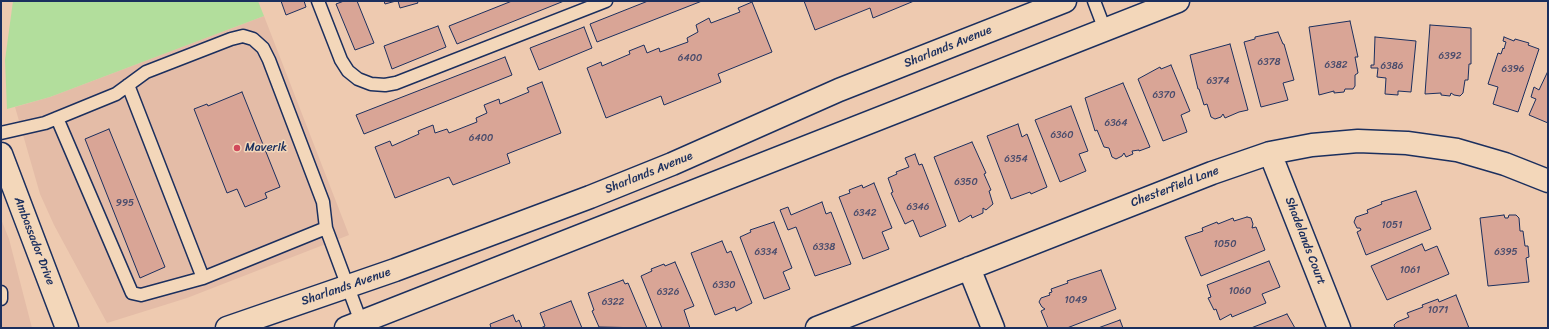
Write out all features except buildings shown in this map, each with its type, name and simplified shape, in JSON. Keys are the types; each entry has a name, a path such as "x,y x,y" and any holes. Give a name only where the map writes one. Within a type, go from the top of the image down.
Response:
{"main road":[{"name":"Sharlands Avenue","path":"227,328 347,287 489,235 672,164 826,96 1065,1"},
{"path":"354,325 1178,1"},
{"name":"Chesterfield Lane","path":"817,328 1217,171 1270,153 1312,145 1358,141 1407,142 1471,154 1505,164 1548,181"},
{"name":"Shadelands Court","path":"1270,153 1339,328"},
{"name":"Ambassador Drive","path":"1,154 67,328"},
{"path":"969,268 993,328"}],"lane":[{"path":"318,1 341,60 348,71 358,79 371,84 385,85 396,83 606,1"},
{"path":"1094,1 1105,30"},
{"path":"1,133 28,128 116,94 146,72 231,39 243,36 253,39 263,48 269,60 323,202 326,228 347,287 354,325"},
{"path":"128,85 203,278"},
{"path":"57,118 132,294 141,295 203,278 326,228"},
{"path":"1,292 1,299"}],"shaded area":[{"path":"264,16 349,235 187,298 107,323 54,225 40,194 15,107 50,97"},
{"path":"1,219 9,239 32,328 1,328"}],"green space":[{"path":"13,1 258,1 264,16 50,97 7,109 5,60"}],"place":[{"name":"Maverik","path":"237,148"}]}
